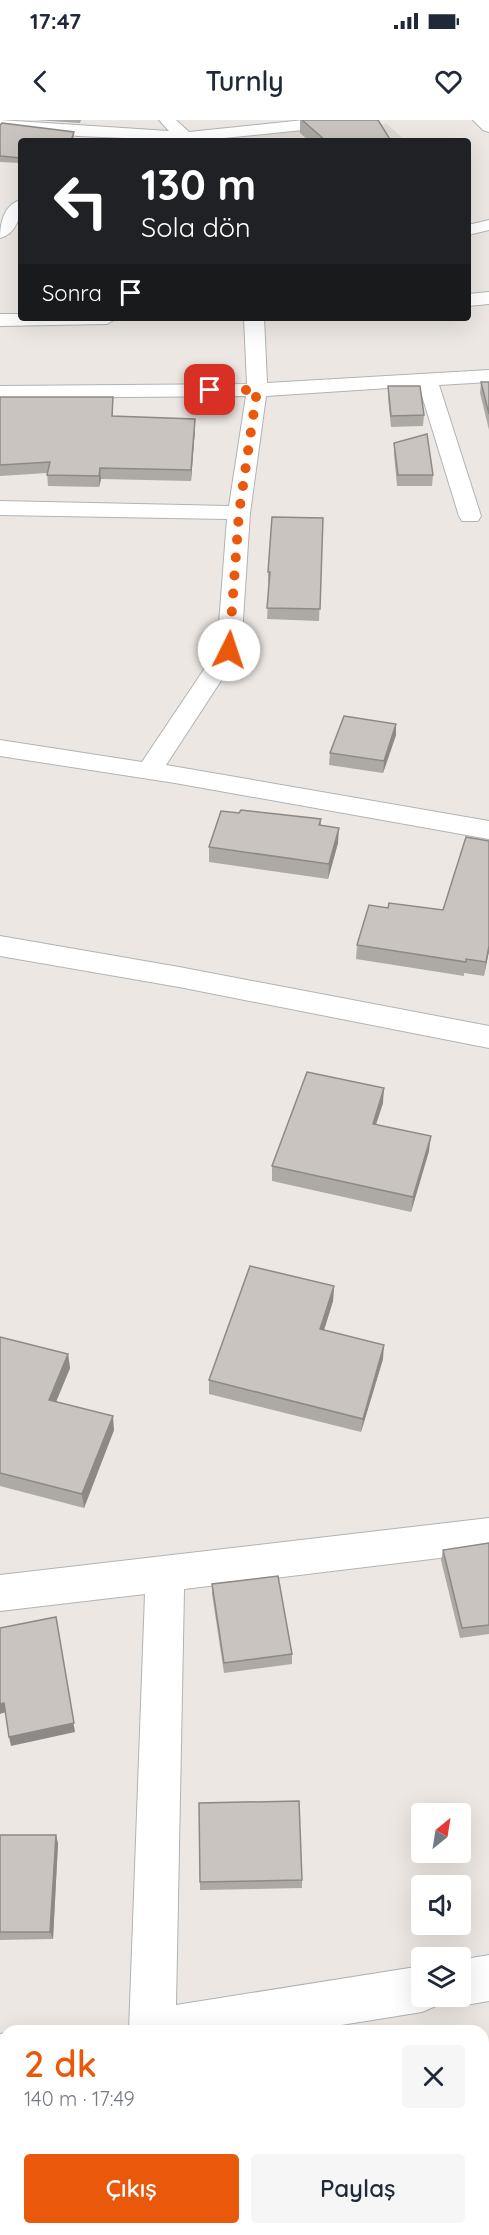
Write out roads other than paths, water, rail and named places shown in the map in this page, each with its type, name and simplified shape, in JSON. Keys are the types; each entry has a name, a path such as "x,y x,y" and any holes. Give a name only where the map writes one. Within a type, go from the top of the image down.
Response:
{"street":[{"path":"167,120 185,138"},
{"path":"195,138 352,120"},
{"path":"481,120 489,127"},
{"path":"0,121 74,136 149,138"},
{"path":"0,233 18,209"},
{"path":"471,229 489,225"},
{"path":"0,241 18,242"},
{"path":"471,300 489,298"},
{"path":"0,320 18,320"},
{"path":"149,771 229,650 239,513 257,390 254,321"},
{"path":"0,392 257,390 489,376"},
{"path":"427,379 470,516"},
{"path":"0,508 239,513"},
{"path":"0,748 149,771 489,830"},
{"path":"0,946 179,977 489,1037"},
{"path":"0,1593 489,1535"},
{"path":"152,2025 165,1572"},
{"path":"471,1981 489,1978"},
{"path":"198,2025 411,1991"}]}
